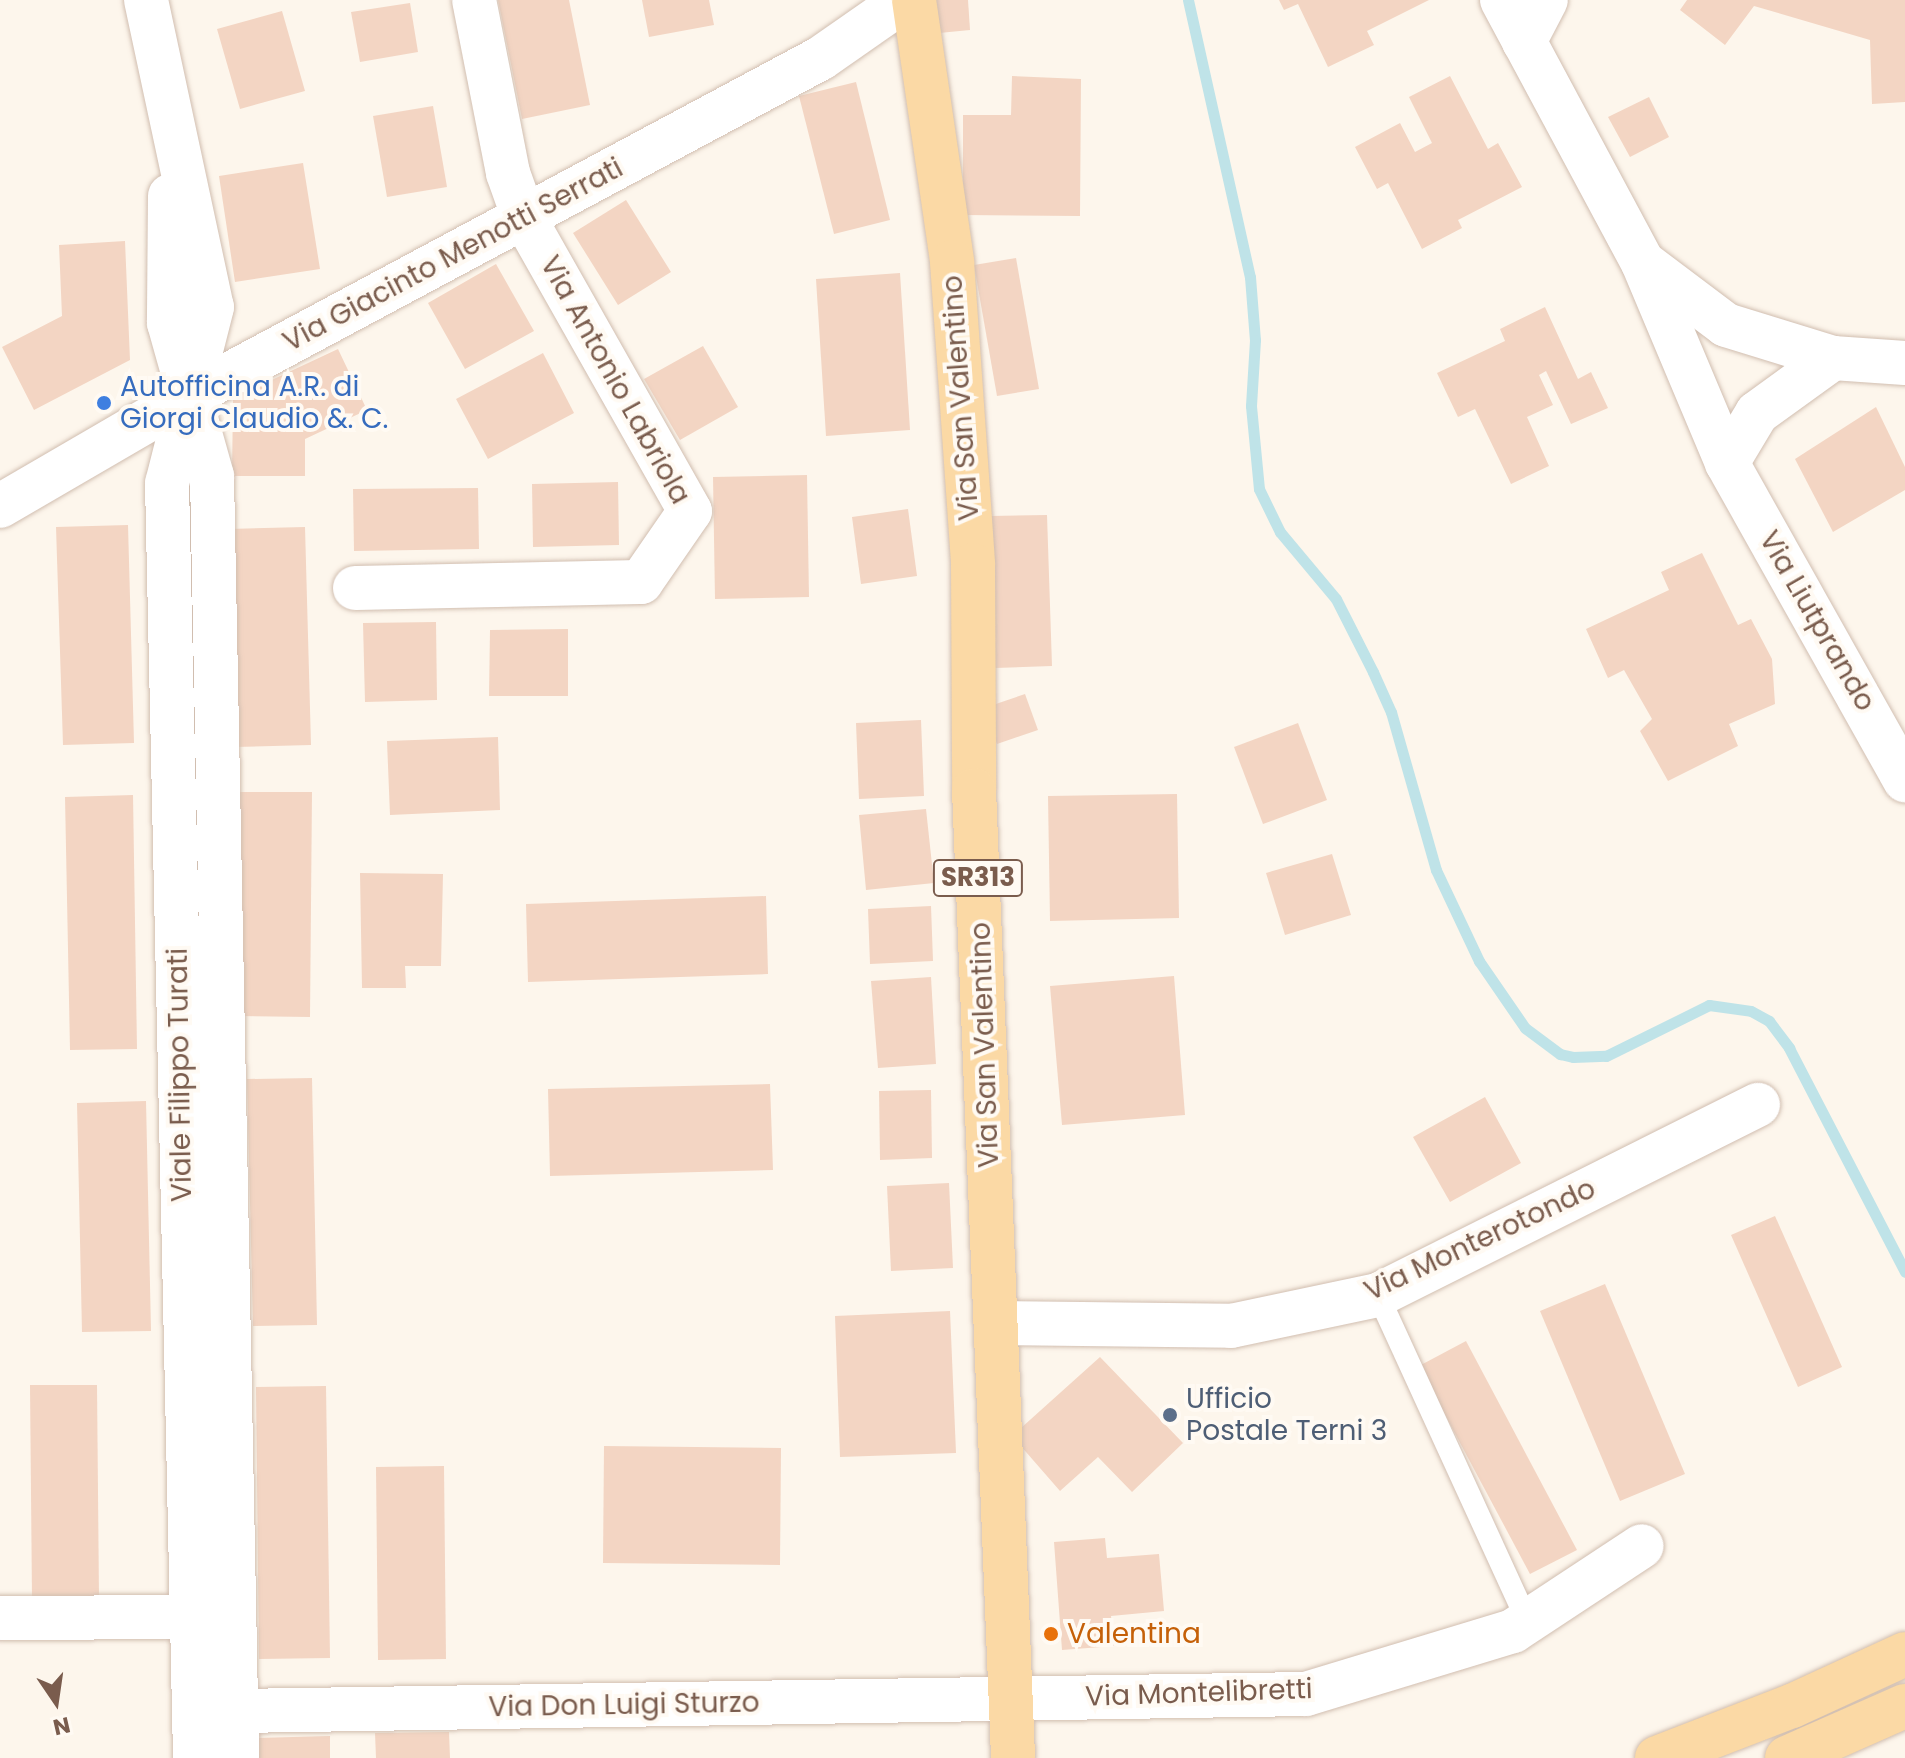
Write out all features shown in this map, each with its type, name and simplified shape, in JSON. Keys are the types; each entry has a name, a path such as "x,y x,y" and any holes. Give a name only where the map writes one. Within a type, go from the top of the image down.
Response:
{"main road":[{"name":"Via San Valentino","path":"914,0 952,262 973,565 974,790 1013,1758"},
{"path":"1657,1758 1792,1706 1905,1654"},
{"path":"1787,1758 1905,1706"}],"street":[{"name":"Viale Filippo Turati","path":"146,0 170,109 169,323 212,476 237,1758"},
{"path":"474,0 508,173 524,218"},
{"name":"Via Giacinto Menotti Serrati","path":"0,506 191,395 821,58 904,0"},
{"name":"Via Liutprando","path":"1502,0 1643,263 1727,463 1905,780"},
{"path":"1524,42 1546,0"},
{"name":"Via Antonio Labriola","path":"355,588 641,582 690,511 524,218"},
{"name":"Via Liutprando","path":"1643,263 1726,325 1833,358 1905,363"},
{"path":"1727,463 1757,413 1833,358"},
{"name":"Viale Filippo Turati","path":"191,395 167,483 195,1758"},
{"name":"Via Monterotondo","path":"996,1323 1231,1326 1378,1295 1758,1105"},
{"name":"Via Montelibretti","path":"1011,1699 1306,1694 1494,1639 1642,1546"},
{"path":"0,1618 193,1617"},
{"name":"Via Don Luigi Sturzo","path":"237,1711 1011,1699"}],"lane":[{"path":"1378,1295 1527,1621"}],"building":[{"path":"498,0 569,0 590,105 522,119"},
{"path":"642,0 709,0 714,25 649,37"},
{"path":"926,0 968,0 970,30 929,34"},
{"path":"1279,0 1429,0 1367,31 1374,45 1328,67 1298,4 1284,10"},
{"path":"1687,0 1905,0 1905,102 1872,104 1870,40 1754,6 1725,45 1680,10"},
{"path":"410,3 418,52 360,62 351,12"},
{"path":"282,11 305,91 240,109 217,29"},
{"path":"1012,76 1081,79 1080,216 963,215 963,115 1011,115"},
{"path":"1450,76 1488,149 1498,143 1522,187 1458,220 1462,228 1422,249 1388,183 1377,189 1355,147 1400,123 1415,152 1432,143 1409,97"},
{"path":"856,82 890,220 834,234 799,96"},
{"path":"1649,97 1669,137 1630,157 1608,117"},
{"path":"433,106 447,187 387,197 373,116"},
{"path":"303,163 320,269 235,282 219,176"},
{"path":"626,200 671,272 618,305 573,233"},
{"path":"125,241 130,360 34,410 2,347 62,316 59,245"},
{"path":"1016,258 1039,389 997,396 974,265"},
{"path":"496,264 534,331 465,369 428,303"},
{"path":"900,273 910,430 826,436 816,279"},
{"path":"1545,307 1578,379 1591,372 1608,408 1571,424 1546,371 1539,375 1553,405 1527,417 1549,466 1511,484 1475,409 1458,417 1437,373 1505,341 1500,329"},
{"path":"703,346 738,407 680,440 644,379"},
{"path":"338,349 367,410 305,439 305,476 232,476 233,398"},
{"path":"543,353 574,413 488,459 456,399"},
{"path":"1876,407 1905,467 1905,490 1833,532 1795,459"},
{"path":"807,475 809,597 715,599 713,477"},
{"path":"618,482 619,545 533,547 532,484"},
{"path":"478,488 479,549 354,551 353,489"},
{"path":"908,509 917,576 861,584 852,517"},
{"path":"1047,515 1052,666 995,668 990,516"},
{"path":"128,525 134,743 63,745 56,527"},
{"path":"305,527 311,745 234,747 228,529"},
{"path":"1702,553 1738,625 1751,619 1772,659 1775,704 1729,724 1738,746 1668,781 1640,731 1652,719 1624,670 1608,678 1586,629 1669,590 1661,572"},
{"path":"436,622 437,700 365,702 363,623"},
{"path":"568,629 568,696 489,696 490,630"},
{"path":"1025,694 1038,730 997,744 984,708"},
{"path":"921,720 924,796 859,799 856,723"},
{"path":"1298,723 1327,800 1263,824 1234,747"},
{"path":"498,737 500,810 390,815 387,741"},
{"path":"240,792 312,792 310,1017 238,1016"},
{"path":"1177,794 1179,918 1050,921 1048,796"},
{"path":"133,795 137,1049 70,1050 65,797"},
{"path":"926,809 934,883 866,890 859,815"},
{"path":"1332,854 1351,915 1285,935 1266,873"},
{"path":"360,873 443,874 441,966 405,966 406,988 362,988"},
{"path":"766,896 768,974 528,982 526,904"},
{"path":"931,906 933,961 870,964 868,909"},
{"path":"1174,976 1185,1115 1062,1125 1050,986"},
{"path":"931,977 936,1064 878,1068 871,981"},
{"path":"312,1078 317,1325 253,1326 247,1079"},
{"path":"770,1084 773,1170 550,1176 548,1089"},
{"path":"931,1090 932,1158 880,1160 879,1091"},
{"path":"1485,1097 1521,1163 1450,1202 1413,1137"},
{"path":"146,1101 151,1331 82,1332 77,1103"},
{"path":"949,1183 953,1268 891,1271 887,1186"},
{"path":"1775,1216 1842,1367 1798,1387 1731,1235"},
{"path":"1605,1284 1685,1474 1620,1501 1540,1311"},
{"path":"950,1311 956,1453 840,1457 835,1316"},
{"path":"1466,1341 1577,1550 1530,1574 1419,1366"},
{"path":"1100,1357 1183,1443 1132,1492 1098,1457 1060,1491 1012,1436"},
{"path":"30,1385 97,1385 99,1598 32,1599"},
{"path":"326,1386 330,1658 259,1659 256,1387"},
{"path":"604,1446 781,1448 780,1565 603,1563"},
{"path":"444,1466 446,1659 378,1660 376,1467"},
{"path":"1105,1538 1107,1558 1159,1554 1164,1611 1111,1616 1114,1646 1062,1650 1054,1542"},
{"path":"449,1732 450,1758 376,1758 375,1733"},
{"path":"330,1736 330,1758 256,1758 256,1738"}],"waterway":[{"path":"1188,0 1250,277 1255,340 1251,406 1259,489 1280,532 1336,599 1373,672 1391,712 1436,870 1479,961 1525,1028 1560,1054 1573,1057 1606,1056 1709,1005 1751,1011 1769,1021 1789,1048 1905,1272"}],"place":[{"name":"Autofficina A.R. di Giorgi Claudio &. C.","path":"104,403"},
{"name":"Ufficio Postale Terni 3","path":"1170,1415"},
{"name":"Valentina","path":"1051,1634"}]}
